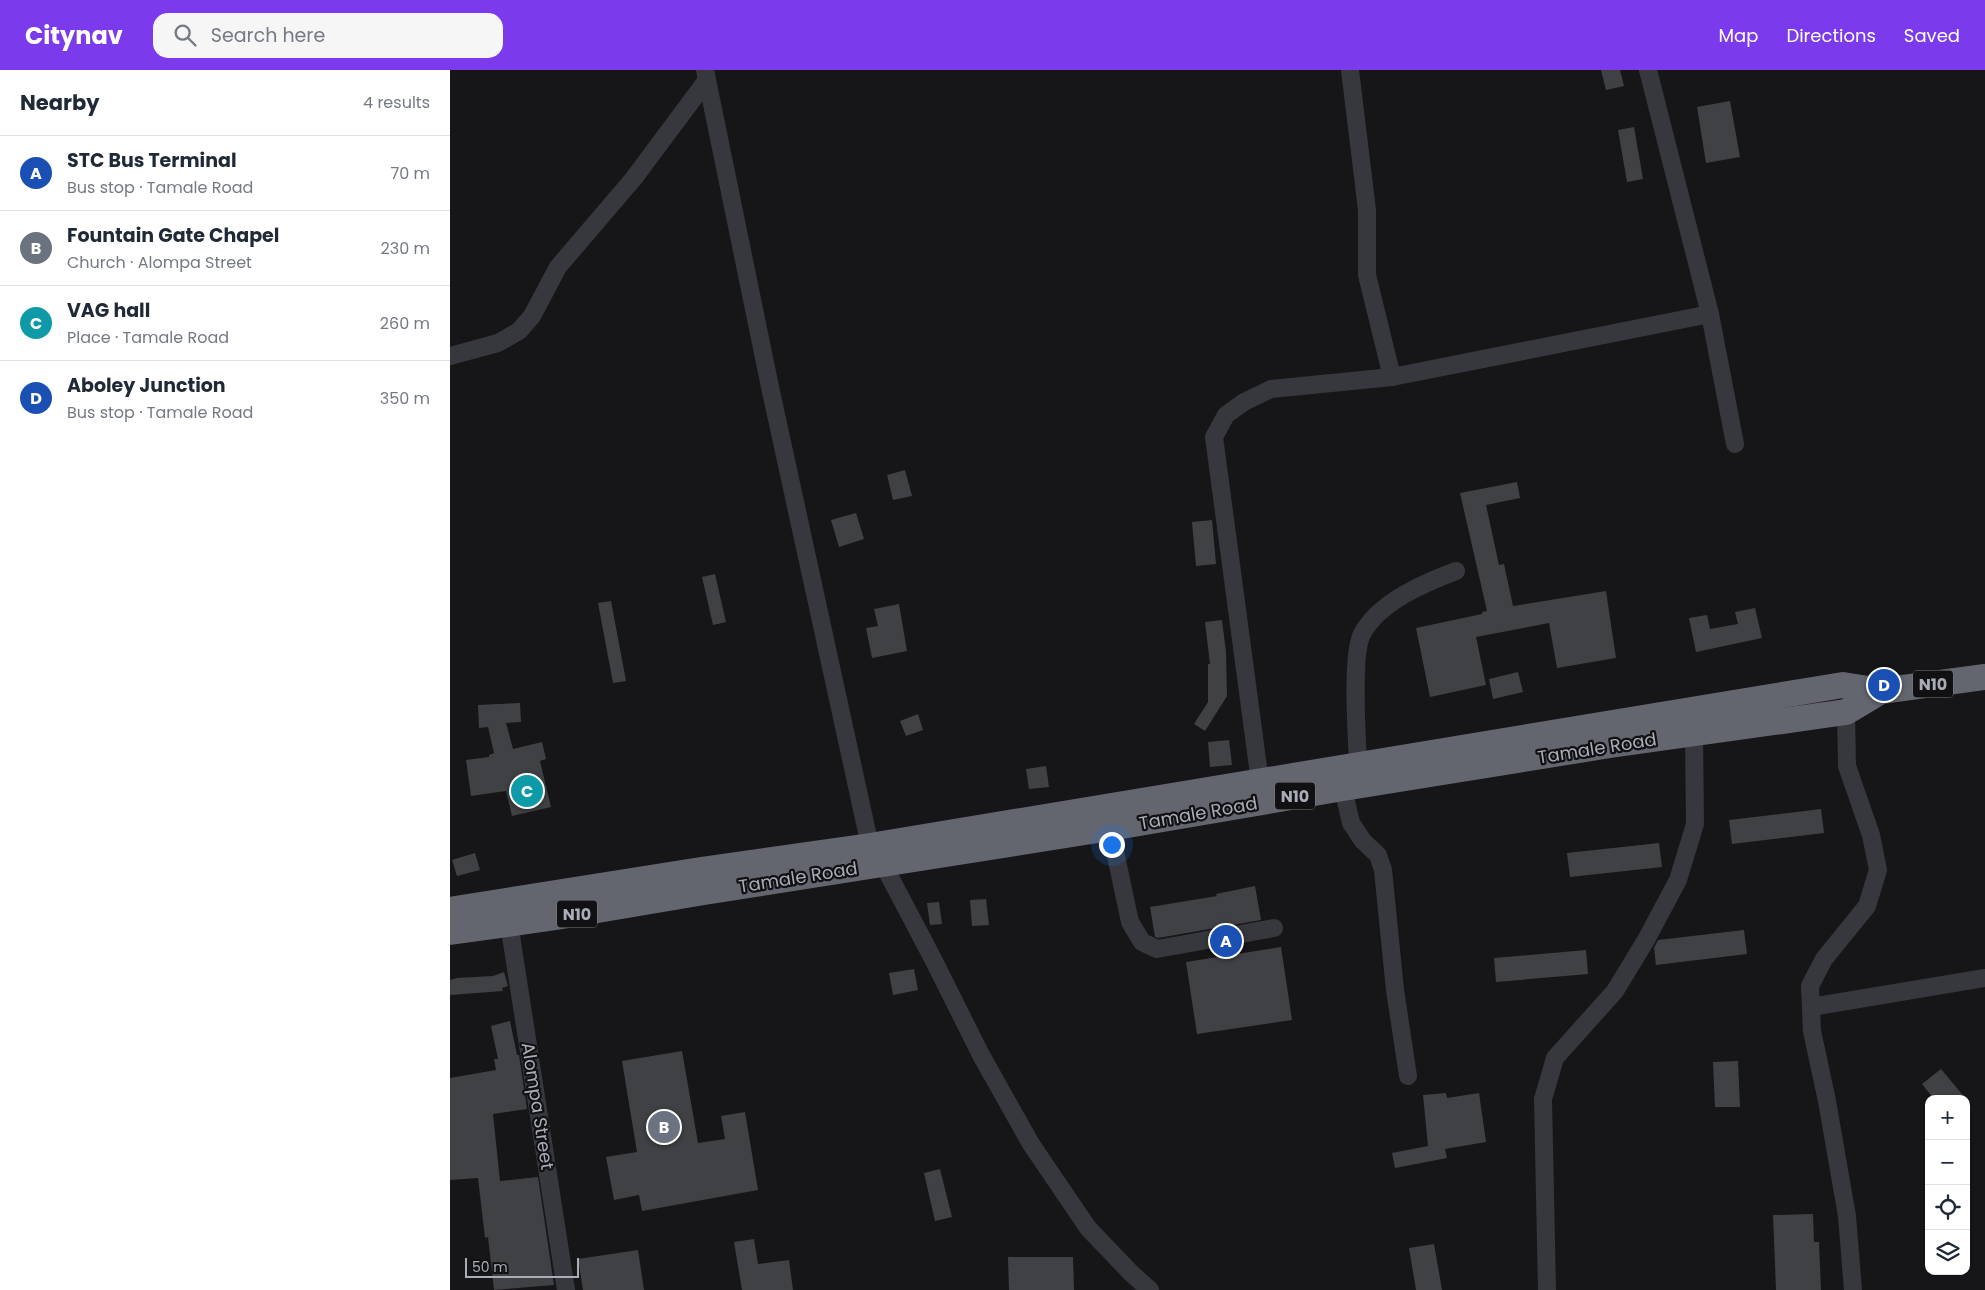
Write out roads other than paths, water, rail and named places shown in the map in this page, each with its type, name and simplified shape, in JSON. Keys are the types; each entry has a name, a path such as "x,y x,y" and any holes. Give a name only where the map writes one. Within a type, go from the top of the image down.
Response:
{"highway":[{"name":"Tamale Road","path":"1123,818 1260,782 1358,764 1843,685 1881,691 1985,677"},
{"name":"Tamale Road","path":"450,910 702,881 1123,818 1343,788 1694,733 1846,712 1881,691"},
{"name":"Tamale Road","path":"450,932 563,916 702,881"}],"street":[{"path":"1350,70 1367,210 1367,275 1392,377"},
{"path":"1648,70 1710,314 1736,444"},
{"path":"450,356 498,342 519,331 532,316 558,267 634,178 706,75"},
{"path":"706,75 770,388 876,855 933,958 981,1055 1031,1144 1088,1228 1150,1290"},
{"path":"1260,782 1214,437 1226,415 1244,402 1271,389 1392,377 1710,314"},
{"path":"1358,764 1357,657 1361,634 1380,611 1424,584 1456,571"},
{"path":"1846,712 1847,766 1871,835 1878,870 1867,906 1824,959 1810,986 1812,1031 1827,1101 1847,1216 1853,1290"},
{"path":"1547,1290 1543,1099 1555,1058 1615,991 1646,940 1678,880 1694,824 1694,733"},
{"path":"1343,788 1351,823 1364,841 1378,855 1383,870 1396,990 1408,1076"},
{"path":"1123,818 1130,922 1142,942 1157,949 1274,928"},
{"name":"Alompa Street","path":"509,923 566,1290"},
{"path":"1811,1008 1985,978"}],"place":[{"name":"Aboley Junction","path":"1884,685"},
{"name":"VAG hall","path":"527,791"},
{"name":"STC Bus Terminal","path":"1226,941"},
{"name":"Fountain Gate Chapel","path":"664,1127"}]}
